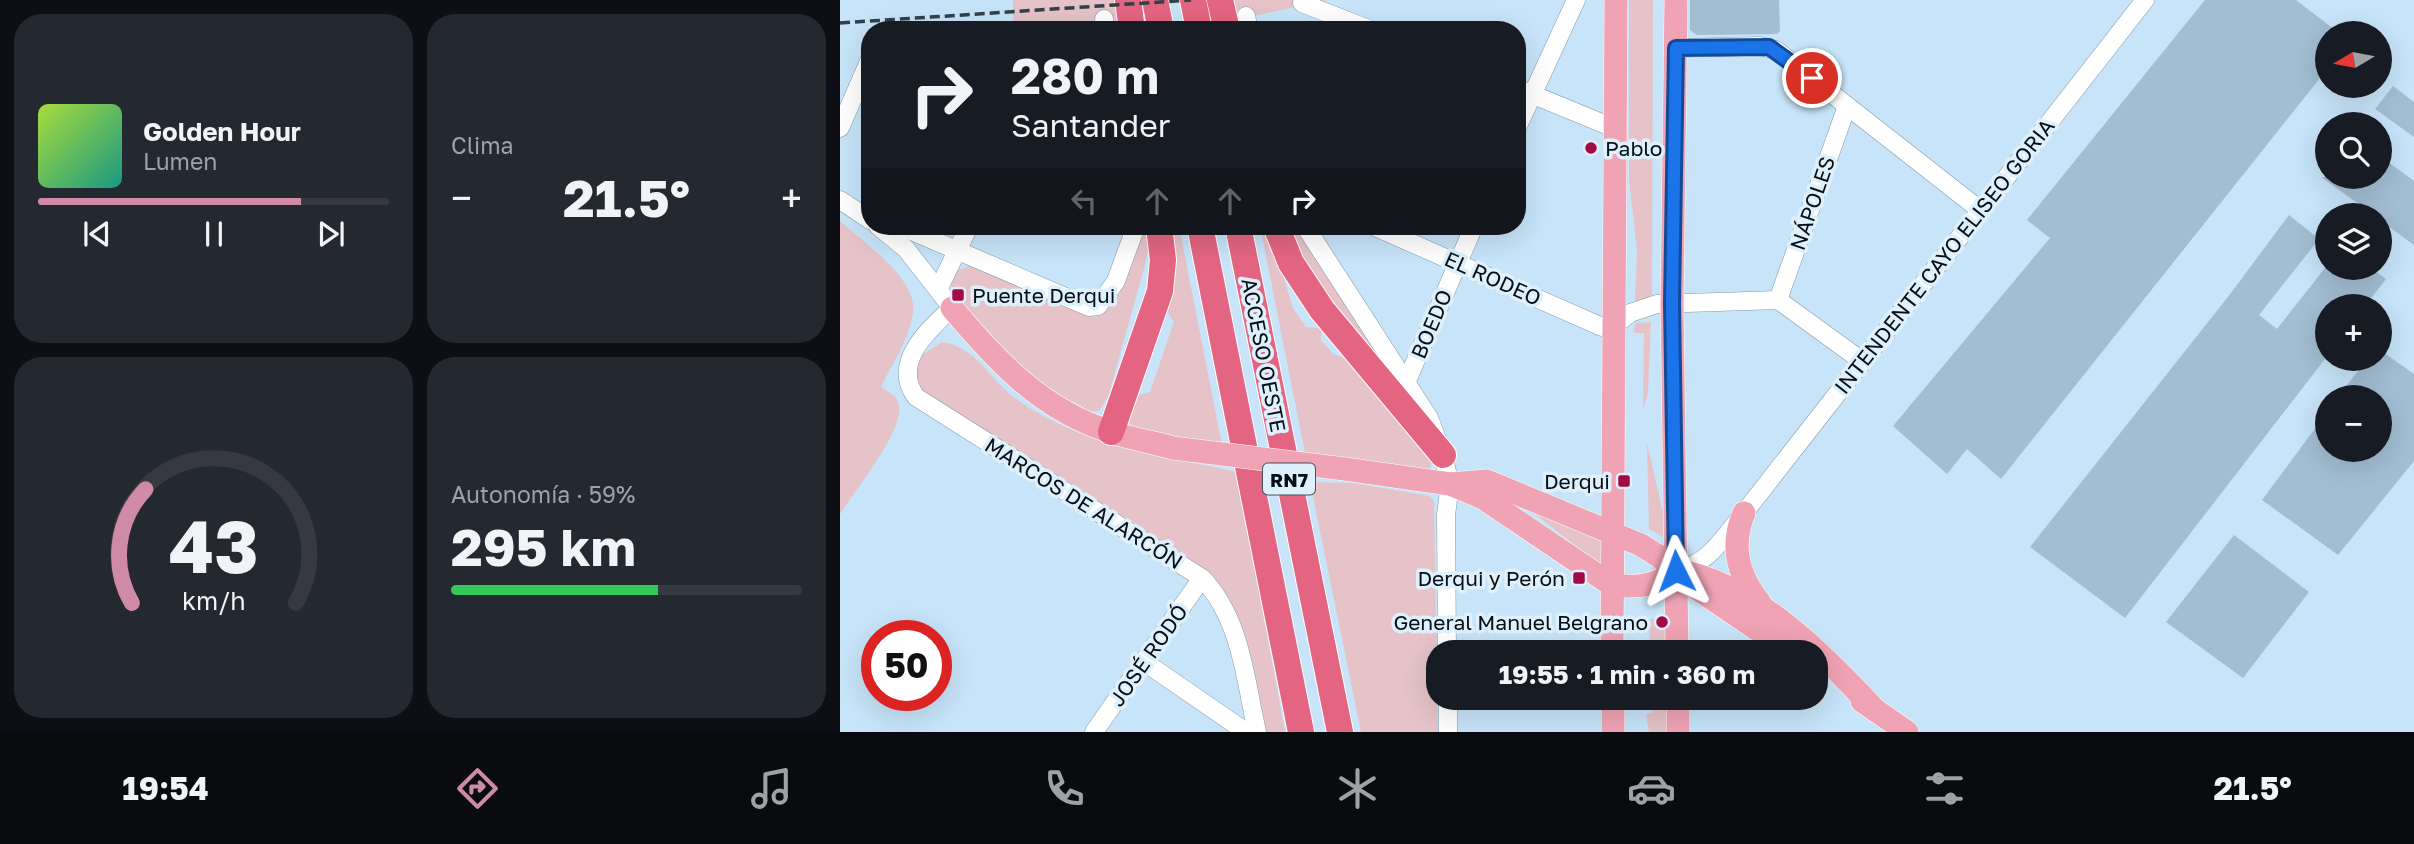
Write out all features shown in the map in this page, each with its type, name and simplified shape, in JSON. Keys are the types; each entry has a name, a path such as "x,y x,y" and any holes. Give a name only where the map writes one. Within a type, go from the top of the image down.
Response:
{"highway":[{"path":"1128,0 1131,21"},
{"path":"1155,0 1159,21"},
{"path":"1193,0 1197,21"},
{"path":"1220,0 1238,21"},
{"path":"1111,432 1160,291 1163,260 1160,235"},
{"name":"ACCESO OESTE","path":"1202,235 1301,732"},
{"name":"ACCESO OESTE","path":"1240,235 1340,732"},
{"path":"1280,235 1291,263 1322,310 1443,455"}],"main road":[{"path":"1612,640 1616,0"},
{"path":"1676,0 1672,303 1677,640"},
{"path":"952,308 1016,379 1046,402 1111,432 1174,447 1450,484 1487,481 1651,551 1693,586 1772,640"},
{"path":"1450,484 1497,505 1612,585 1633,587 1659,583 1676,571 1715,579 1769,614 1827,659 1896,730"},
{"path":"1744,513 1737,540 1741,575 1769,614"},
{"path":"1828,678 1875,709"},
{"path":"1613,710 1613,732"},
{"path":"1678,710 1678,732"}],"street":[{"path":"1526,89 1576,0"},
{"name":"INTENDENTE CAYO ELISEO GORIA","path":"1676,571 1693,568 1704,561 1744,513 2145,0"},
{"path":"1302,3 1348,21"},
{"path":"1676,48 1769,47 1980,210"},
{"path":"840,128 861,80"},
{"path":"1526,91 1616,129"},
{"name":"NÁPOLES","path":"1778,300 1847,106"},
{"path":"843,202 861,209"},
{"path":"843,202 861,214"},
{"path":"889,235 906,249 952,308"},
{"path":"922,235 1076,303 1098,306 1116,281 1133,235"},
{"path":"939,288 966,235"},
{"path":"1312,235 1429,418 1443,455 1450,484 1446,515 1447,640"},
{"name":"EL RODEO","path":"1394,235 1602,327 1614,326"},
{"name":"BOEDO","path":"1406,383 1470,235"},
{"path":"1614,326 1639,309 1672,303 1778,300 1862,361"},
{"name":"MARCOS DE ALARCÓN","path":"952,308 925,336 910,359 906,373 908,384 916,397 1202,578 1219,595 1233,626 1257,732"},
{"name":"JOSÉ RODÓ","path":"1094,732 1202,578"},
{"path":"1143,661 1246,732"},
{"path":"1223,716 1238,712 1250,701"},
{"path":"1448,710 1448,732"}],"shaded area":[{"path":"1013,0 1121,0 1123,21 1013,21"},
{"path":"1233,0 1327,0 1249,17 1238,15"},
{"path":"1629,0 1653,0 1652,302 1635,303 1637,250 1629,180"},
{"path":"840,221 898,274 912,299 913,312 904,341 881,387 897,400 898,418 886,446 840,514"},
{"path":"1137,235 1148,235 1149,244 1145,265 1108,397 1099,411 1087,412 1058,396 1009,358 966,312 950,281 958,270 975,264 1081,313 1096,317 1102,311"},
{"path":"1168,235 1181,235 1222,445 1136,430 1127,419 1136,396 1150,392 1174,322 1166,310"},
{"path":"1262,235 1271,235 1293,308 1306,327 1321,328 1321,340 1333,354 1352,361 1433,461 1429,469 1306,458"},
{"path":"1291,235 1302,235 1324,272 1408,396 1316,285"},
{"path":"1651,322 1648,393 1643,410 1644,333 1634,333 1635,323"},
{"path":"942,342 964,350 1016,399 1067,428 1122,447 1237,472 1285,732 1261,732 1240,628 1229,600 923,398 912,378 919,357"},
{"path":"1647,443 1664,517 1663,537 1649,529"},
{"path":"1310,482 1353,483 1429,496 1434,501 1436,640 1426,640 1426,710 1438,710 1438,732 1361,732"},
{"path":"1535,514 1601,541 1603,567"},
{"path":"1649,619 1665,619 1666,640 1650,640"},
{"path":"1652,710 1668,710 1669,732 1649,732 1646,714 1652,713"}],"building":[{"path":"1690,0 1779,0 1780,31 1777,34 1697,35 1690,30"},
{"path":"2205,0 2296,0 2323,21 2315,21 2315,84 2001,479 1967,449 1947,474 1893,426 2050,238 2027,220"},
{"path":"2392,87 2414,102 2414,137 2392,121 2392,112 2379,112 2375,109 2384,98 2392,98"},
{"path":"2392,165 2414,181 2414,245 2392,229 2392,203 2357,203 2338,189 2392,189"},
{"path":"2289,215 2315,236 2315,244 2259,315 2277,329 2316,280 2385,280 2374,294 2315,294 2316,371 2125,618 2030,547 2231,293"},
{"path":"2392,358 2414,374 2414,461 2338,555 2262,500 2315,429 2315,462 2392,462 2392,385 2347,385 2358,371 2392,371"},
{"path":"2234,535 2309,592 2243,678 2166,622"}],"railway":[{"path":"871,21 1191,0"},
{"path":"840,23 861,22"}],"place":[{"name":"Pablo","path":"1591,148"},
{"name":"Puente Derqui","path":"958,295"},
{"name":"Derqui","path":"1624,481"},
{"name":"Derqui y Perón","path":"1579,578"},
{"name":"General Manuel Belgrano","path":"1662,622"}],"route":[{"path":"1676,571 1672,303 1676,48 1769,47 1812,78"}]}
